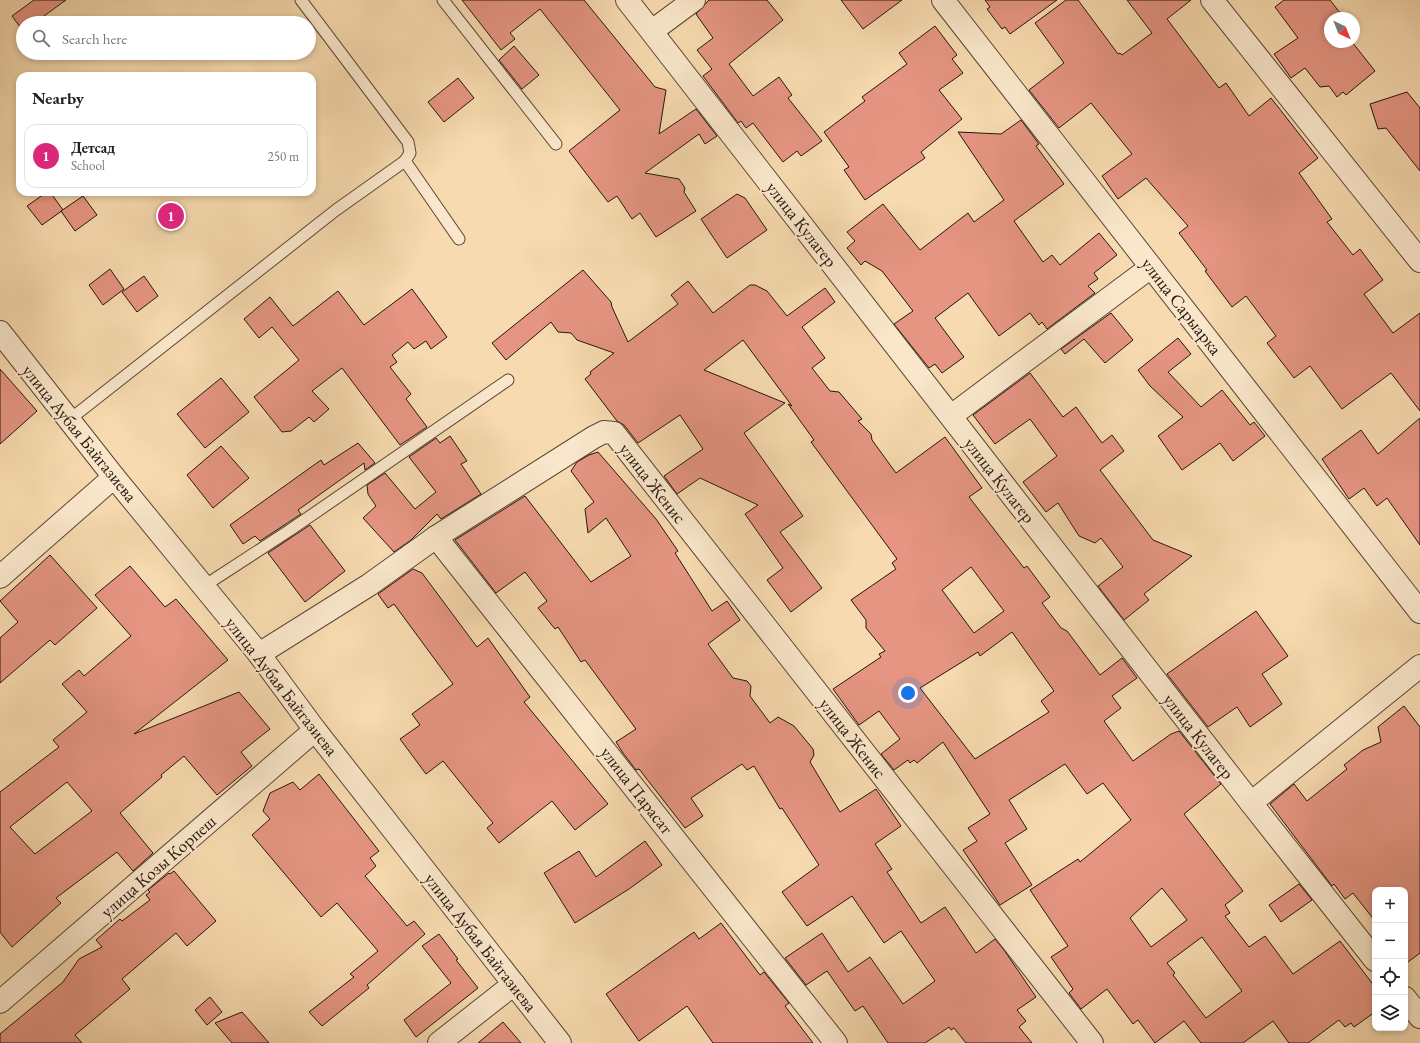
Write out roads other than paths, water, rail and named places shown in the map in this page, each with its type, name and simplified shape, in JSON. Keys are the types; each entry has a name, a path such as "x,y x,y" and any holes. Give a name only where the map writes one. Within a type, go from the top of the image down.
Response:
{"street":[{"name":"улица Кулагер","path":"627,0 1251,803 1374,959"},
{"path":"652,31 694,0"},
{"name":"улица Сарыарка","path":"943,0 1420,612"},
{"path":"1212,0 1420,261"},
{"path":"951,416 1151,267"},
{"name":"улица Аубая Байгазиева","path":"2,339 70,420 114,477 260,654 315,730 560,1043"},
{"name":"улица Женис","path":"436,537 594,437 604,432 614,432 1092,1043"},
{"path":"0,577 114,477"},
{"path":"260,654 369,585 436,537"},
{"name":"улица Парасат","path":"436,537 836,1043"},
{"path":"1251,803 1420,666"},
{"name":"улица Козы Корпеш","path":"0,1002 315,730"},
{"path":"439,1043 514,984"},
{"path":"1408,1002 1420,1017"}],"lane":[{"path":"301,0 313,16"},
{"path":"443,0 556,144"},
{"path":"70,420 336,210 405,161 410,153 408,142 316,20"},
{"path":"405,161 459,239"},
{"path":"204,586 290,530 508,380"}],"place":[{"name":"Детсад","path":"171,216"}]}
